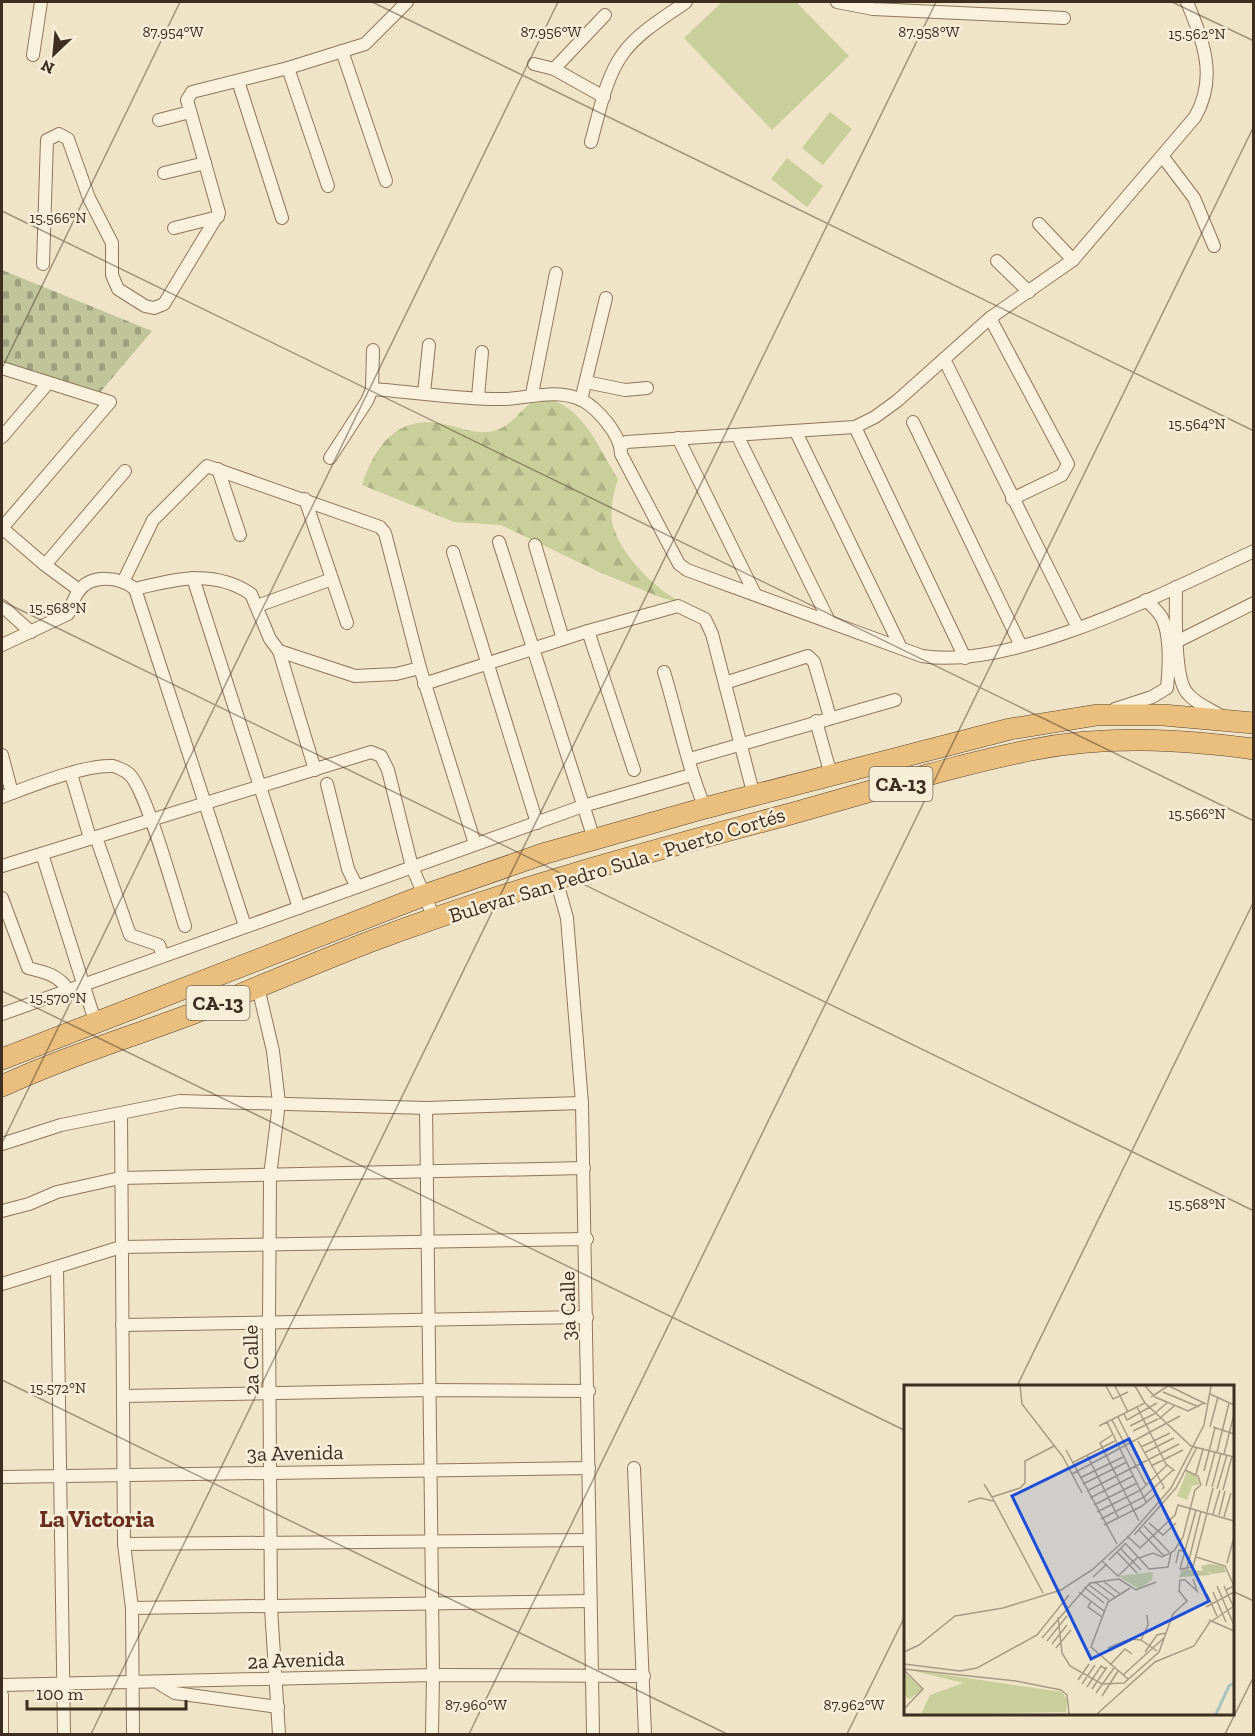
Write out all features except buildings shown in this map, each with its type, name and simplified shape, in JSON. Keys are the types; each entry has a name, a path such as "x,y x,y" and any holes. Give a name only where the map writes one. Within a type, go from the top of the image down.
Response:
{"highway":[{"name":"Bulevar San Pedro Sula - Puerto Cortés","path":"2,1059 95,1021 425,895 546,853 705,808 1010,729 1097,715 1163,715 1254,723"},
{"name":"Bulevar San Pedro Sula - Puerto Cortés","path":"2,1086 30,1073 157,1028 369,942 556,879 1032,749 1109,740 1165,739 1254,749"}],"street":[{"path":"33,55 41,2"},
{"path":"44,264 46,140 58,134 68,139 89,198 112,243 112,275 118,288 145,306 154,308 164,304 218,217 187,100 192,92 288,68 365,44 407,2"},
{"path":"591,142 617,61 627,48 686,2"},
{"path":"837,2 873,9 1064,18"},
{"path":"621,446 626,442 738,437 855,427 890,406 990,318 1073,260 1099,233 1121,201 1195,117 1205,101 1208,82 1205,54 1187,2"},
{"path":"554,69 605,15"},
{"path":"342,51 386,181"},
{"path":"534,64 554,69 604,97"},
{"path":"288,68 328,186"},
{"path":"238,81 282,218"},
{"path":"159,120 190,112"},
{"path":"1162,157 1194,198 1214,246"},
{"path":"164,173 205,163"},
{"path":"174,228 218,217"},
{"path":"1039,224 1073,260"},
{"path":"997,261 1029,291"},
{"path":"532,394 556,273"},
{"path":"581,400 606,298"},
{"path":"990,318 1068,464 1062,475 1012,499"},
{"path":"423,393 429,345"},
{"path":"330,458 367,401 372,389 373,350"},
{"path":"478,397 482,352"},
{"path":"944,359 1078,628"},
{"path":"2,368 108,400 110,404 2,528 45,565 79,590"},
{"path":"586,382 625,390 647,388"},
{"path":"2,438 48,383"},
{"path":"372,389 505,399 532,394 555,394 581,400 605,420 621,446 621,454 679,564 687,570 901,648 943,659 965,658 1021,646 1078,628 1254,551"},
{"path":"913,422 1021,646"},
{"path":"855,427 965,658"},
{"path":"796,432 901,648"},
{"path":"738,437 829,621"},
{"path":"678,438 755,594"},
{"path":"124,580 153,520 207,466 371,522 385,533 424,684 475,844"},
{"path":"218,469 240,535"},
{"path":"45,565 125,471"},
{"path":"305,499 347,623"},
{"path":"499,542 594,840"},
{"path":"535,545 563,639"},
{"path":"453,552 537,822"},
{"path":"135,589 193,578 217,579 233,584 251,594 270,639 279,651 315,770"},
{"path":"193,578 299,908"},
{"path":"2,645 68,614 79,590 90,583 102,579 124,580 135,589 245,926"},
{"path":"257,606 332,579"},
{"path":"1176,587 1176,642 1183,688 1189,696 1227,719"},
{"path":"1097,715 1152,697 1167,688 1167,641 1162,618 1146,600"},
{"path":"1176,642 1254,603"},
{"path":"2,606 31,632"},
{"path":"424,684 588,631 678,606 693,611 705,619 742,742 754,796"},
{"path":"588,631 634,770"},
{"path":"279,651 355,676 396,674 420,668"},
{"path":"725,683 808,656 814,662 830,717"},
{"path":"664,672 690,759 691,774 705,808"},
{"path":"690,759 742,742 894,700"},
{"path":"816,721 831,775"},
{"path":"2,866 371,753 381,756 388,770 412,867 435,920"},
{"path":"2,755 7,795 93,767 114,766 130,774 138,787 151,820 185,926"},
{"path":"71,774 130,935 159,945 163,956"},
{"path":"2,1014 537,822 691,774"},
{"path":"327,784 348,868 357,887"},
{"path":"42,854 95,1021"},
{"name":"3a Calle","path":"556,879 567,918 582,1103 589,1391 593,1734"},
{"path":"2,898 28,968 54,975 63,981 69,991"},
{"name":"2a Calle","path":"258,987 273,1051 279,1103 270,1176 269,1323 271,1608 279,1734"},
{"path":"2,1144 61,1125 122,1115 180,1101 426,1108 582,1103"},
{"path":"426,1108 429,1470 434,1675 432,1734"},
{"path":"122,1115 120,1178 124,1544 132,1608 133,1734"},
{"path":"2,1211 29,1204 57,1192 120,1178 584,1168"},
{"path":"2,1284 121,1246 586,1239"},
{"path":"57,1268 64,1734"},
{"path":"122,1325 587,1317"},
{"path":"124,1396 429,1390 589,1391"},
{"name":"3a Avenida","path":"2,1478 589,1468"},
{"path":"634,1468 645,1734"},
{"path":"124,1544 589,1540"},
{"path":"132,1608 271,1608 590,1601"},
{"name":"2a Avenida","path":"2,1685 434,1675 644,1676"},
{"path":"158,1683 175,1693 278,1707"},
{"path":"2,1695 2,1734"}],"green space":[{"path":"722,2 796,2 849,56 772,130 684,38"},
{"path":"830,112 852,129 823,165 802,148"},
{"path":"787,158 823,186 807,207 771,179"},
{"path":"2,270 152,331 97,396 2,364"},
{"path":"537,398 552,400 565,406 586,426 618,479 613,500 612,521 622,545 629,557 649,579 681,602 662,598 599,572 501,525 454,522 362,485 374,456 382,444 403,428 416,423 431,422 476,432 493,431 505,426"}],"district":[{"name":"La Victoria","path":"97,1519"}]}
